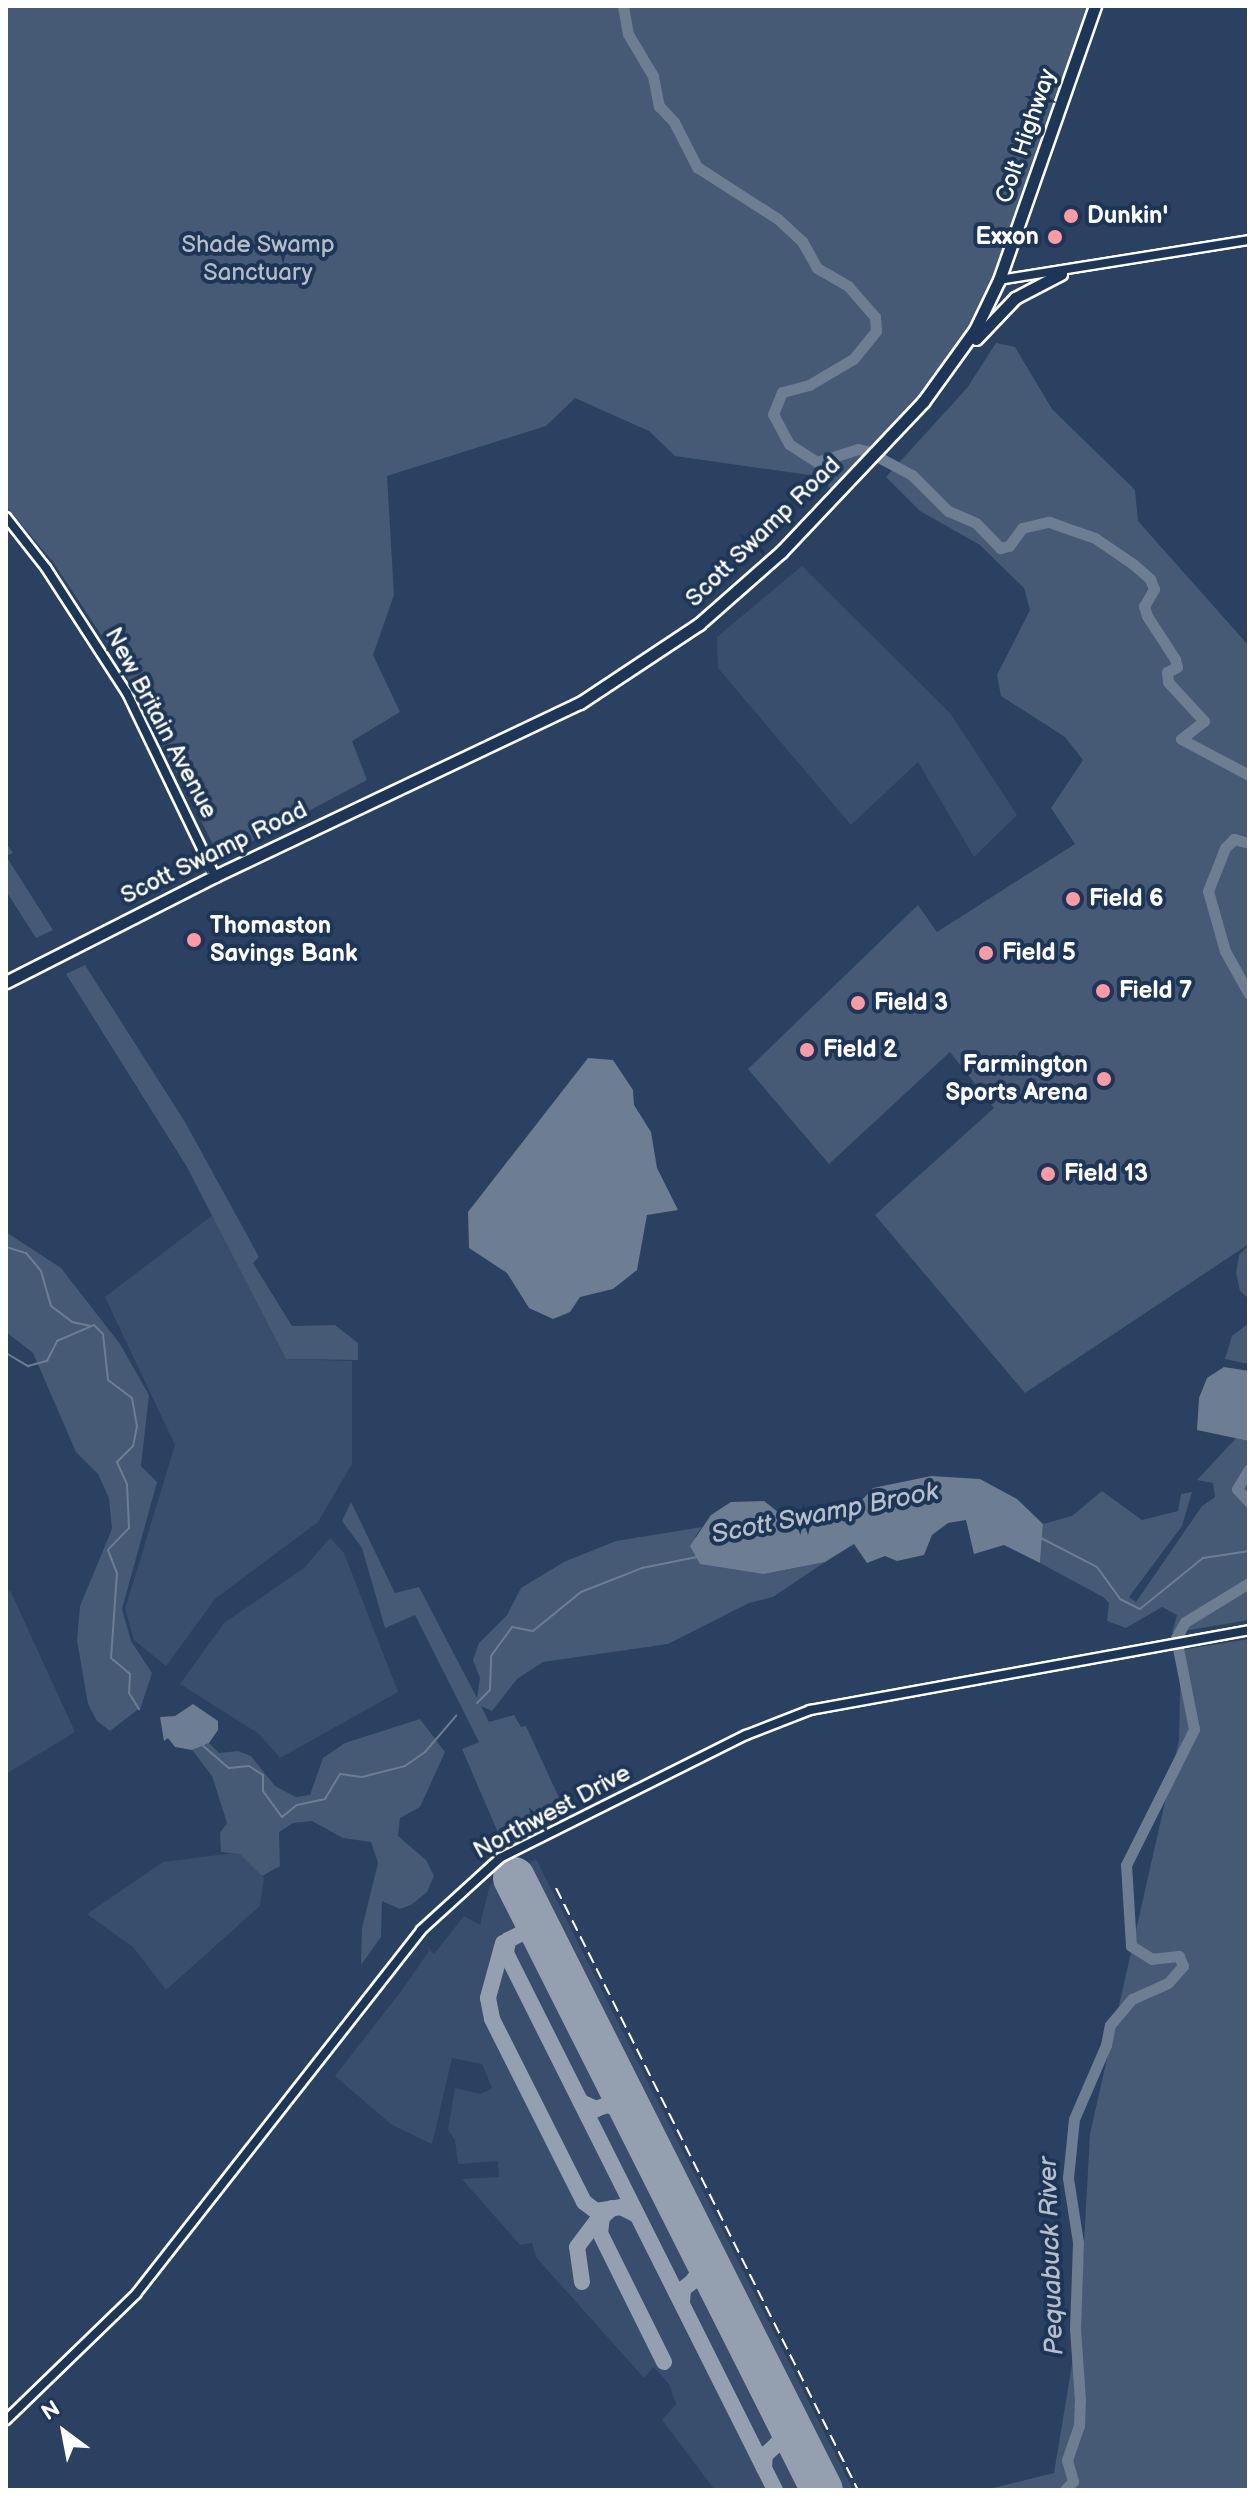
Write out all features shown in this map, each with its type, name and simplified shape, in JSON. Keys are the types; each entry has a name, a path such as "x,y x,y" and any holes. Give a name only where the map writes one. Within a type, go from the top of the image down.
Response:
{"highway":[{"name":"Colt Highway","path":"999,280 1095,6"},
{"path":"952,367 1005,306 1061,274"},
{"name":"Scott Swamp Road","path":"6,982 215,876 580,703 699,624 781,552 863,468 952,367 999,280"}],"main road":[{"path":"999,280 1061,274 1249,240"},
{"name":"New Britain Avenue","path":"6,517 46,568 127,693 215,876"},
{"name":"Northwest Drive","path":"6,2420 136,2294 421,1930 488,1866 722,1746 801,1713 859,1698 1249,1630"}],"shaded area":[{"path":"802,566 950,713 1017,815 974,857 918,762 851,825 718,668 717,637"},
{"path":"213,1215 286,1359 352,1361 352,1464 318,1522 215,1599 166,1666 134,1640 125,1609 175,1445 105,1297"},
{"path":"330,1538 344,1553 398,1692 280,1758 259,1734 180,1684 224,1623 304,1568"},
{"path":"10,1590 75,1732 6,1774 6,1595"},
{"path":"242,1852 264,1878 260,1906 166,1990 133,1947 87,1914 163,1862"},
{"path":"536,1859 853,2490 715,2490 662,2420 676,2404 669,2384 654,2367 644,2378 536,2257 532,2243 520,2245 462,2179 499,2177 498,2161 458,2164 455,2140 448,2130 455,2088 481,2094 492,2088 482,2064 452,2058 432,2144 392,2125 335,2076 402,1990 429,1951 426,1946 434,1954 464,1916 480,1925 490,1885"}],"green space":[{"name":"Shade Swamp Sanctuary","path":"6,6 1095,6 999,280 964,349 835,497 823,477 675,456 649,431 575,398 546,426 387,476 394,595 373,655 400,712 352,741 367,780 220,858 122,666 53,562 6,506"},
{"name":"Farmington Sports Arena","path":"996,343 1015,347 1052,409 1135,490 1138,521 1249,646 1249,1244 1025,1393 875,1215 994,1108 950,1052 829,1164 748,1069 918,905 937,932 1075,844 1051,808 1083,760 1065,737 1001,696 997,675 1030,610 1024,588 980,545 920,511 886,477 967,388"},
{"path":"6,843 13,853 6,856"},
{"path":"6,856 53,930 36,938 6,891"},
{"path":"85,965 185,1122 259,1257 253,1263 292,1326 335,1325 358,1343 358,1360 286,1359 187,1167 66,974"},
{"path":"6,1232 61,1268 120,1344 149,1395 141,1466 157,1482 122,1609 131,1641 152,1673 141,1707 110,1731 97,1721 88,1704 77,1640 80,1606 112,1529 109,1498 98,1474 76,1452 33,1353 6,1332"},
{"path":"1249,1245 1249,1299 1240,1291 1236,1273 1239,1255"},
{"path":"1249,1323 1249,1364 1225,1359 1232,1336"},
{"path":"1239,1435 1249,1441 1249,1620 1172,1633 1177,1615 1162,1607 1126,1628 1107,1621 1109,1603 1103,1597 1040,1563 1043,1524 1072,1516 1102,1491 1142,1520 1178,1511 1181,1494 1192,1492 1182,1526 1129,1597 1136,1602 1202,1506 1215,1497 1213,1483 1197,1480"},
{"path":"351,1502 395,1593 419,1587 477,1698 480,1678 473,1660 479,1643 507,1615 521,1588 564,1562 616,1541 702,1527 695,1537 764,1574 825,1562 773,1597 749,1603 668,1644 543,1662 517,1679 492,1711 481,1706 489,1722 514,1715 521,1727 526,1726 566,1813 505,1849 462,1749 479,1742 415,1615 385,1628 362,1548 342,1521"},
{"path":"1249,1639 1249,2490 985,2490 1054,2473 1080,2316 1090,2134 1179,1740 1181,1650"},
{"path":"420,1719 445,1752 420,1807 400,1818 398,1836 426,1860 434,1876 427,1892 411,1905 400,1909 382,1901 381,1937 361,1965 362,1928 378,1863 371,1842 343,1838 312,1821 293,1823 279,1832 280,1866 262,1876 240,1854 221,1852 220,1833 227,1823 212,1776 192,1750 209,1743 219,1753 238,1751 251,1756 275,1786 296,1797 310,1795 323,1758 345,1743"}],"water":[{"path":"588,1058 613,1060 633,1090 634,1105 651,1132 657,1168 678,1210 647,1215 637,1270 613,1289 580,1297 570,1312 553,1319 529,1308 507,1273 469,1248 468,1212"},
{"path":"1224,1367 1249,1371 1249,1441 1197,1430 1199,1398 1207,1378"},
{"path":"931,1476 980,1479 1017,1499 1043,1524 1040,1563 1004,1545 974,1554 966,1520 948,1523 932,1535 924,1555 897,1561 885,1556 867,1563 854,1544 825,1562 764,1574 700,1564 690,1546 711,1515 731,1502 764,1501 778,1512 851,1512 873,1488"},
{"path":"193,1704 218,1721 218,1730 209,1743 192,1750 175,1747 168,1738 164,1741 160,1717 175,1716"}],"waterway":[{"name":"Pequabuck River","path":"623,6 628,34 653,76 659,106 674,122 697,167 778,219 802,241 817,268 848,286 875,317 876,331 853,359 809,385 782,392 773,414 789,444 817,462 858,449 867,451 912,475 948,511 976,523 1000,548 1009,546 1022,528 1049,522 1095,538 1133,564 1150,579 1154,589 1144,606 1147,616 1175,659 1177,667 1167,672 1168,682 1204,721 1181,739 1249,775"},
{"name":"Pequabuck River","path":"1249,843 1234,839 1225,848 1208,891 1225,951 1249,994"},
{"path":"6,1247 26,1253 41,1271 51,1306 72,1322 91,1326"},
{"path":"6,1353 28,1366 47,1361 57,1341 94,1325 103,1334 108,1380 132,1398 137,1426 133,1446 117,1462 127,1484 129,1528 108,1550 117,1573 111,1658 130,1674 129,1693 139,1709"},
{"name":"Pequabuck River","path":"1249,1469 1237,1489 1249,1502"},
{"name":"Scott Swamp Brook","path":"1039,1537 1097,1567 1120,1599 1140,1609 1203,1558 1249,1551"},
{"name":"Scott Swamp Brook","path":"477,1703 490,1690 491,1656 512,1627 533,1631 581,1592 642,1568 697,1557"},
{"name":"Pequabuck River","path":"1065,2490 1073,2481 1067,2460 1079,2426 1080,2400 1075,2329 1078,2242 1068,2178 1074,2119 1106,2045 1110,2025 1132,1999 1168,1983 1183,1966 1179,1956 1152,1959 1131,1946 1126,1865 1194,1729 1176,1638 1185,1622 1249,1583"},
{"name":"Scott Swamp Brook","path":"201,1744 229,1768 249,1766 263,1775 263,1791 282,1817 297,1805 325,1799 340,1774 362,1777 405,1766 425,1752 456,1716"}],"taxiway":[{"path":"538,1925 508,1940 506,1953 775,2490"},
{"path":"503,1943 488,1998 492,2019 584,2202 596,2211 621,2207 637,2215"},
{"path":"581,2102 596,2109 610,2104 617,2090 615,2079"},
{"path":"607,2105 632,2113"},
{"path":"612,2208 602,2217 600,2233 664,2362"},
{"path":"582,2282 577,2247 602,2214"},
{"path":"694,2279 702,2270 703,2253"},
{"path":"682,2303 683,2289 696,2279 711,2280 720,2288"},
{"path":"776,2445 785,2434 785,2417"},
{"path":"764,2468 765,2455 776,2445 790,2444 804,2455"}],"runway":[{"path":"514,1878 822,2490"}],"railway":[{"path":"556,1888 858,2490"}],"place":[{"name":"Dunkin'","path":"1071,216"},
{"name":"Exxon","path":"1055,237"},
{"name":"Field 6","path":"1073,899"},
{"name":"Thomaston Savings Bank","path":"194,940"},
{"name":"Field 5","path":"986,953"},
{"name":"Field 7","path":"1103,991"},
{"name":"Field 3","path":"858,1003"},
{"name":"Field 2","path":"807,1050"},
{"name":"Farmington Sports Arena","path":"1104,1079"},
{"name":"Field 13","path":"1048,1174"}]}
